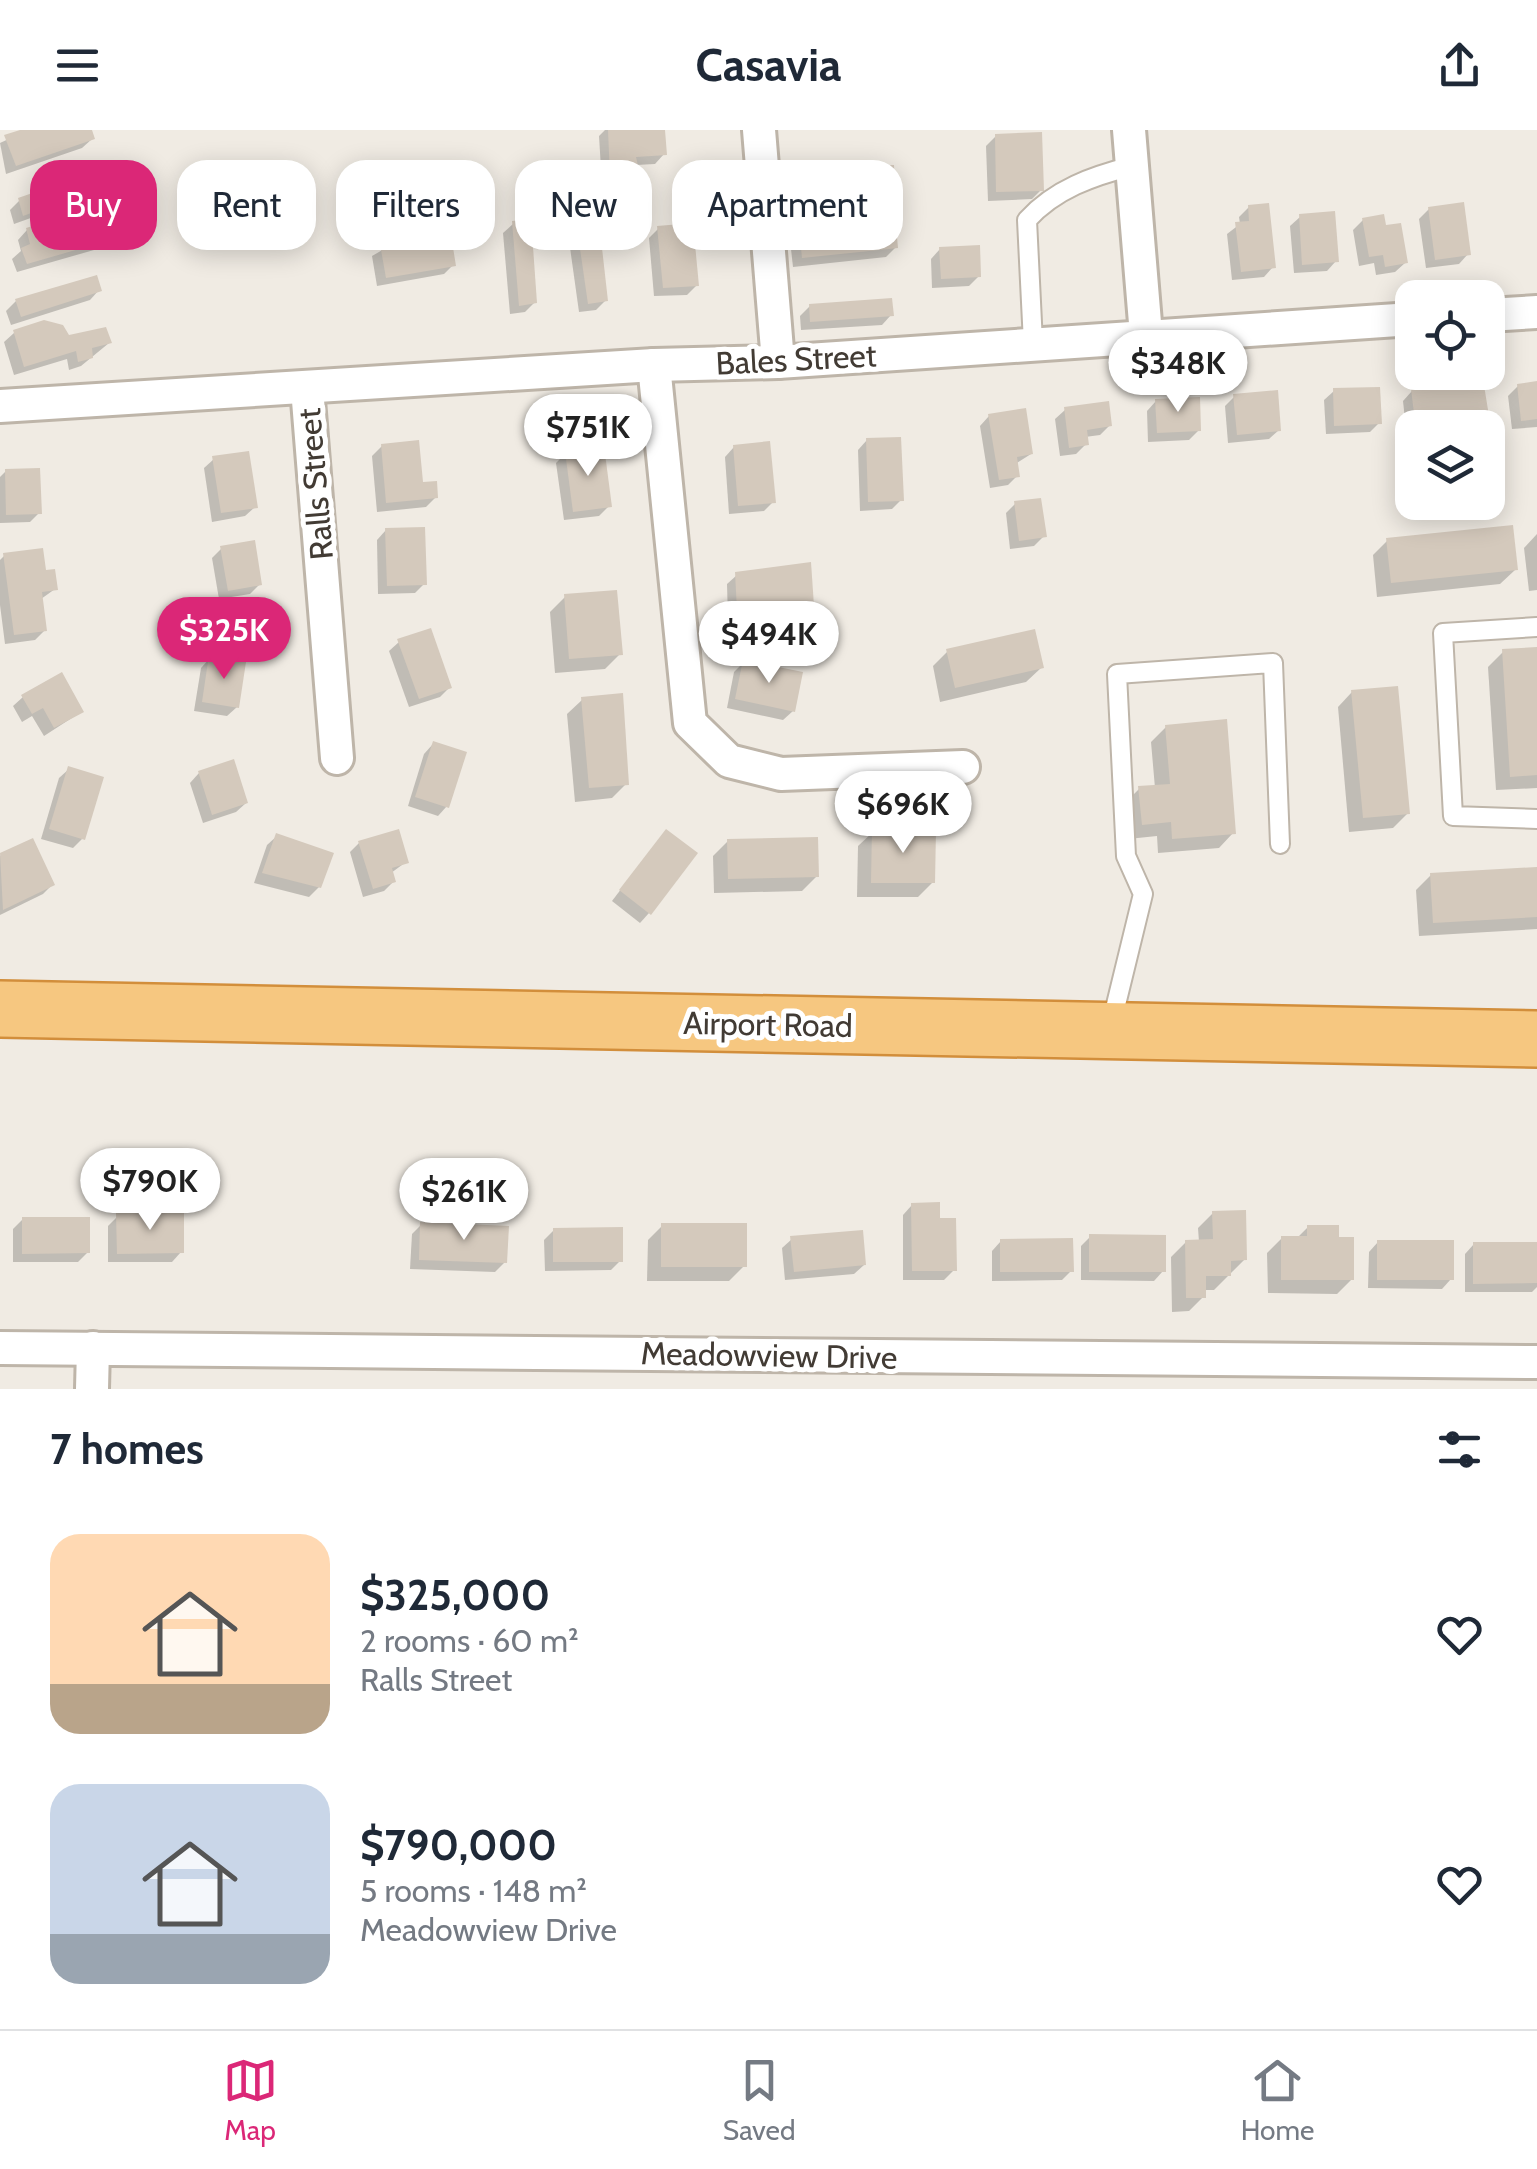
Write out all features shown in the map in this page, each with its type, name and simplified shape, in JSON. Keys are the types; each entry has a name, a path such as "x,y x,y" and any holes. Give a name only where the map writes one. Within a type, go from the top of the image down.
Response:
{"highway":[{"name":"Airport Road","path":"0,1010 1537,1039"}],"street":[{"path":"759,130 778,362"},
{"path":"1129,130 1146,335"},
{"path":"1505,314 1537,312"},
{"name":"Bales Street","path":"0,406 654,365 778,362 1395,320"},
{"path":"654,365 690,723 729,761 781,774 963,767"},
{"name":"Ralls Street","path":"308,388 337,758"},
{"name":"Meadowview Drive","path":"0,1348 1537,1362"},
{"path":"92,1389 93,1348"}],"lane":[{"path":"1033,343 1027,220 1041,205 1073,186 1132,166"},
{"path":"1537,627 1443,633 1453,816 1537,820"},
{"path":"1110,1030 1143,894 1126,856 1117,674 1272,663 1280,844"}],"building":[{"path":"20,130 92,130 95,139 16,166 4,135"},
{"path":"608,130 665,130 667,155 609,160"},
{"path":"1042,132 1044,191 996,192 995,134"},
{"path":"30,194 30,213 23,216 18,198"},
{"path":"1464,202 1471,255 1435,260 1428,207"},
{"path":"1269,203 1276,268 1241,272 1235,222 1249,221 1248,205"},
{"path":"1335,211 1339,262 1302,265 1299,214"},
{"path":"1384,214 1386,225 1401,223 1408,263 1385,267 1383,255 1369,257 1362,218"},
{"path":"512,221 515,221 515,250 533,250 537,303 519,306"},
{"path":"672,225 672,250 696,250 699,286 663,288 657,226"},
{"path":"30,244 30,250 76,250 27,264 21,248"},
{"path":"980,245 981,277 941,279 939,247"},
{"path":"381,250 453,250 456,266 386,278"},
{"path":"580,250 602,250 608,301 588,304"},
{"path":"801,250 879,250 802,258"},
{"path":"97,275 102,291 21,317 15,299"},
{"path":"892,298 894,316 810,322 809,304"},
{"path":"44,320 63,325 69,335 106,327 112,343 92,348 93,358 78,362 76,351 24,367 13,330"},
{"path":"1537,381 1537,419 1521,421 1517,384"},
{"path":"1380,387 1382,424 1334,426 1333,388"},
{"path":"1278,390 1281,431 1237,435 1233,394"},
{"path":"1411,390 1485,390 1488,410 1414,410"},
{"path":"1200,397 1201,431 1157,433 1155,399"},
{"path":"1109,401 1112,426 1087,430 1089,445 1069,448 1064,407"},
{"path":"1026,408 1033,454 1017,457 1020,477 999,480 988,414"},
{"path":"901,437 904,501 868,502 866,438"},
{"path":"419,440 423,482 437,481 438,498 386,503 381,444"},
{"path":"770,441 776,503 738,506 733,445"},
{"path":"604,446 612,507 573,512 565,451"},
{"path":"249,451 258,508 221,513 212,456"},
{"path":"40,468 42,514 6,515 5,469"},
{"path":"1041,498 1047,537 1019,541 1014,501"},
{"path":"1513,525 1518,570 1391,583 1386,538"},
{"path":"425,527 427,585 387,586 385,528"},
{"path":"255,540 262,585 228,591 220,546"},
{"path":"43,548 46,570 55,569 58,590 42,592 47,631 14,635 3,553"},
{"path":"811,562 814,606 737,610 735,572"},
{"path":"617,590 623,655 569,659 564,594"},
{"path":"431,628 452,688 419,699 397,639"},
{"path":"1035,629 1044,668 955,688 946,649"},
{"path":"1537,647 1537,775 1510,777 1502,649"},
{"path":"209,655 246,662 239,708 202,702"},
{"path":"743,660 803,672 795,712 735,699"},
{"path":"62,672 84,712 54,728 43,708 32,714 21,695"},
{"path":"1398,686 1410,814 1363,818 1351,690"},
{"path":"623,693 629,785 589,788 581,697"},
{"path":"1227,719 1236,834 1172,839 1171,822 1142,825 1138,786 1170,784 1165,725"},
{"path":"433,741 467,752 449,808 415,797"},
{"path":"234,759 248,803 212,815 198,771"},
{"path":"68,766 104,777 85,840 49,829"},
{"path":"399,829 409,863 392,868 396,882 373,889 358,841"},
{"path":"666,829 698,853 651,915 619,890"},
{"path":"872,829 936,830 935,883 871,883"},
{"path":"276,833 334,853 321,888 262,873"},
{"path":"818,837 819,877 728,879 727,839"},
{"path":"33,838 55,885 3,910 0,853"},
{"path":"1537,867 1537,917 1433,923 1430,873"},
{"path":"940,1202 940,1218 956,1218 957,1271 912,1271 911,1203"},
{"path":"1246,1210 1247,1260 1231,1261 1231,1276 1206,1276 1206,1298 1186,1298 1185,1240 1213,1239 1212,1211"},
{"path":"116,1213 184,1213 184,1253 117,1254"},
{"path":"22,1217 90,1217 90,1253 22,1254"},
{"path":"420,1222 509,1226 507,1263 419,1260"},
{"path":"661,1223 747,1223 747,1267 661,1267"},
{"path":"1307,1225 1339,1225 1339,1237 1354,1237 1354,1280 1281,1280 1281,1236 1307,1236"},
{"path":"623,1227 623,1262 553,1262 553,1228"},
{"path":"863,1230 866,1265 794,1272 790,1236"},
{"path":"1089,1234 1166,1235 1166,1272 1089,1272"},
{"path":"1073,1238 1074,1272 1000,1272 1000,1239"},
{"path":"1377,1240 1454,1240 1454,1280 1377,1280"},
{"path":"1473,1242 1537,1242 1537,1283 1473,1284"}]}
